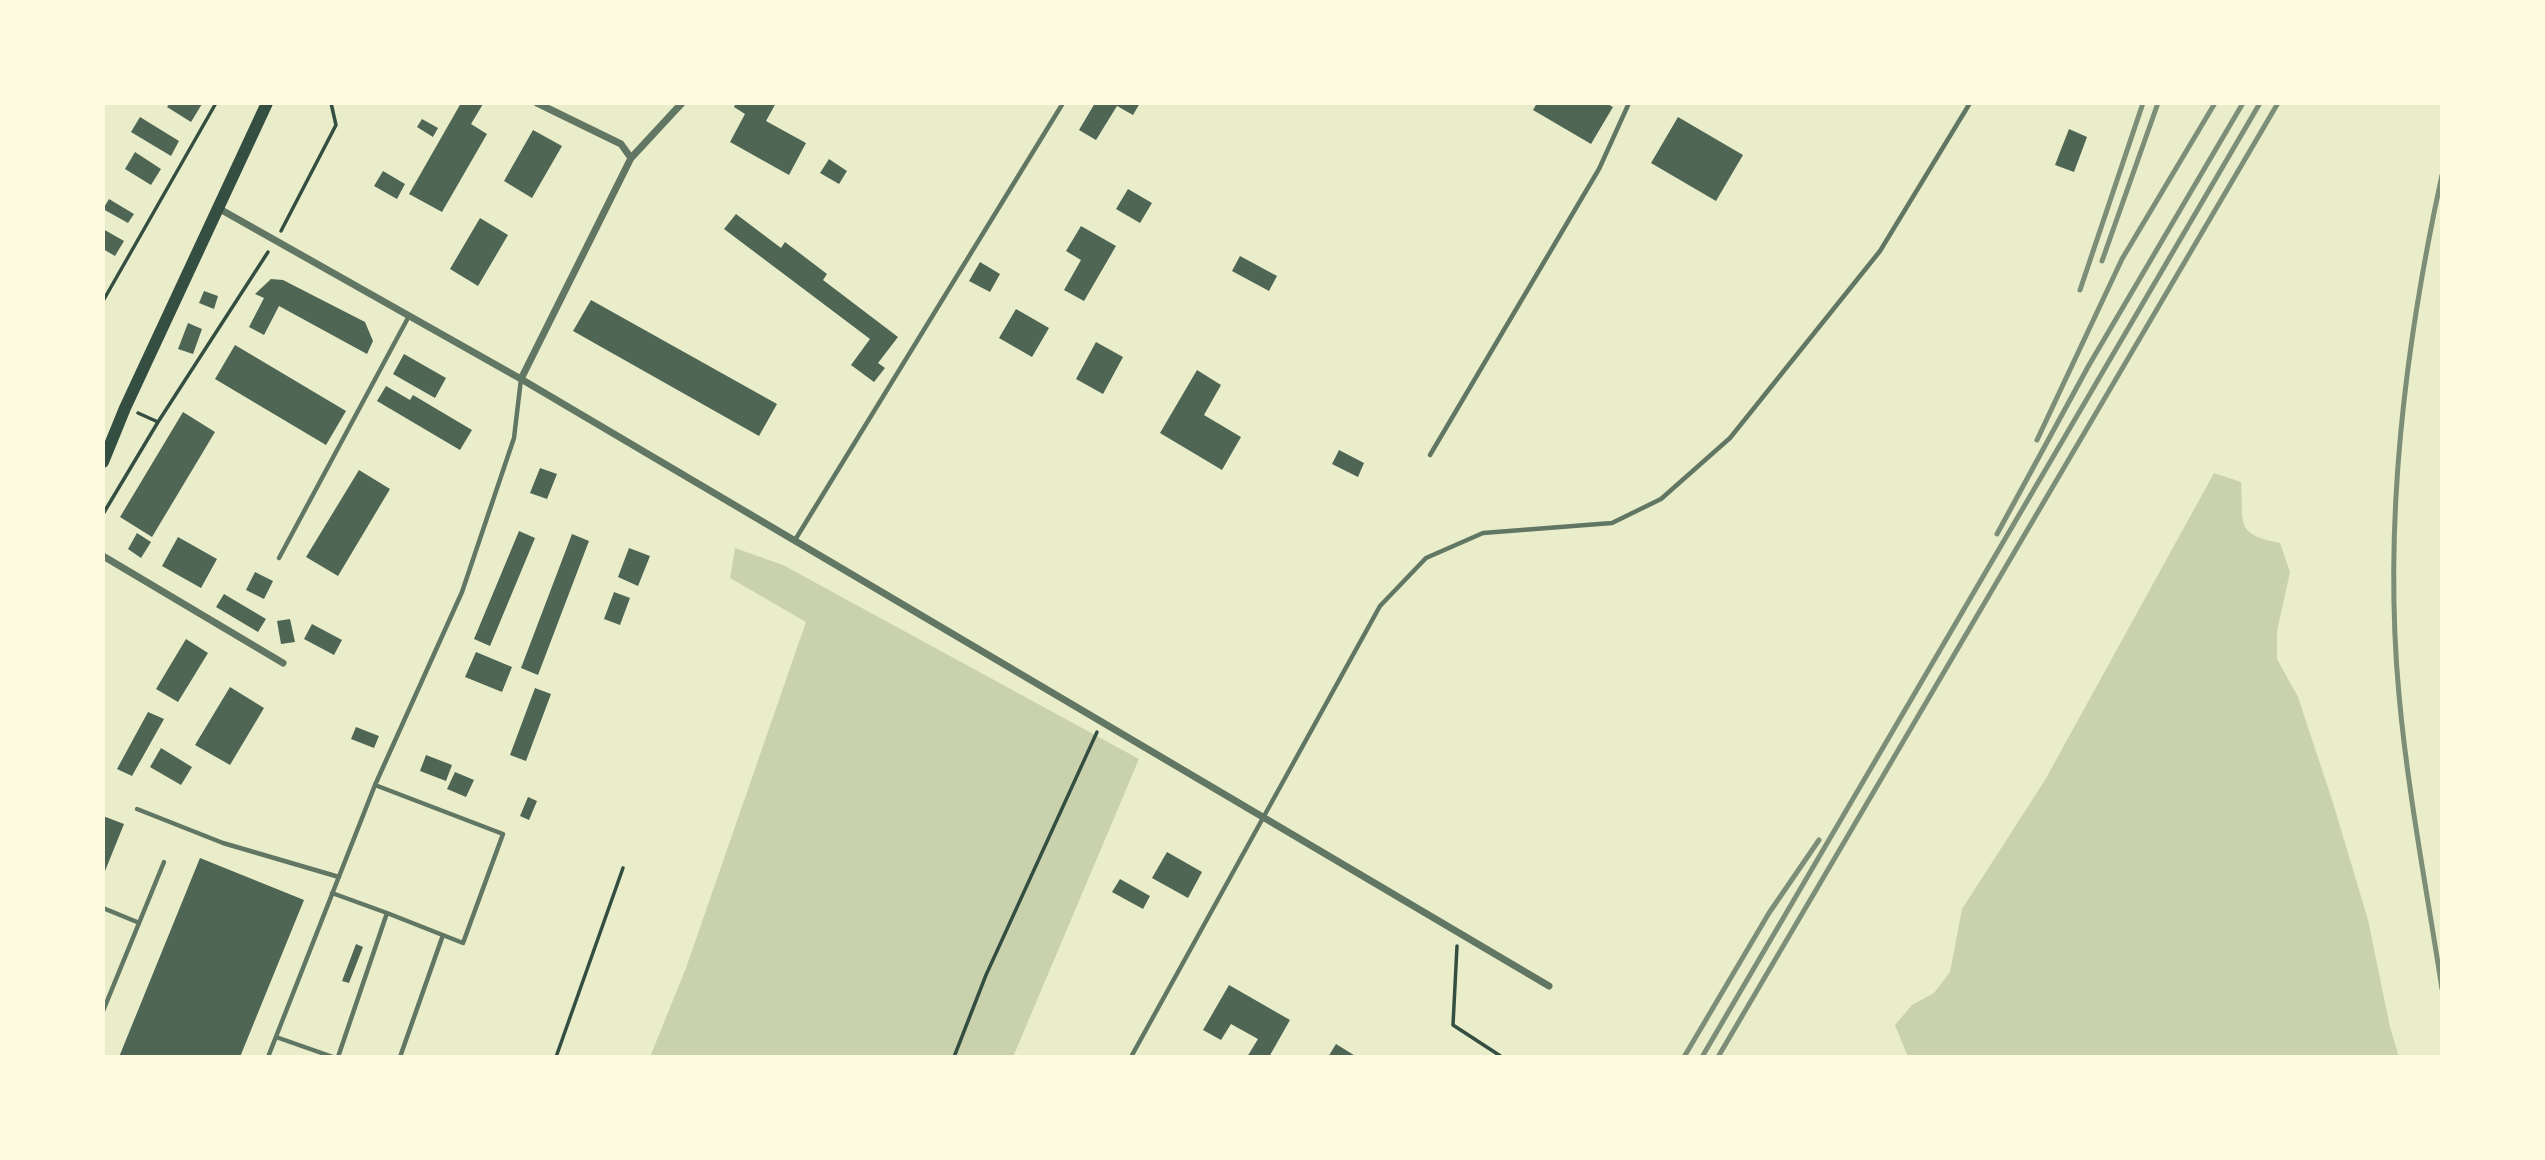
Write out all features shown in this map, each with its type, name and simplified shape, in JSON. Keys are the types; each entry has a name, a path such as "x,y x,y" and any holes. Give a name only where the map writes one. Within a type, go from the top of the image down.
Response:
{"main road":[{"path":"103,462 125,408 267,103"}],"street":[{"path":"537,103 621,144 631,158"},
{"path":"521,379 631,158 682,103"},
{"path":"218,208 521,379 1549,986"},
{"path":"103,556 282,663"}],"lane":[{"path":"795,541 1063,103"},
{"path":"1430,455 1599,169 1629,103"},
{"path":"1131,1057 1380,606 1426,558 1483,533 1612,523 1661,499 1730,438 1881,251 1970,103"},
{"path":"279,558 408,316"},
{"path":"268,1057 375,785 462,592 514,438 521,379"},
{"path":"332,893 463,943 503,834 375,785"},
{"path":"137,808 223,843 339,877"},
{"path":"103,1011 137,922 164,862"},
{"path":"103,908 137,922"},
{"path":"276,1037 335,1057 387,913"},
{"path":"400,1057 443,935"}],"path":[{"path":"103,301 216,103"},
{"path":"103,514 158,422 276,240 335,125 331,103"},
{"path":"954,1057 986,975 1102,723"},
{"path":"556,1057 624,868"},
{"path":"1458,932 1453,1026 1502,1057"}],"green space":[{"path":"2214,473 2241,482 2244,525 2255,536 2280,543 2290,572 2277,631 2277,659 2298,697 2334,806 2368,920 2390,1027 2399,1057 1908,1057 1895,1025 1912,1005 1934,993 1950,972 1962,909 2045,780"},
{"path":"735,548 783,565 1139,759 1013,1057 650,1057 686,968 806,622 730,578"}],"building":[{"path":"170,103 202,104 191,122 167,107"},
{"path":"461,103 483,104 471,124 487,134 442,212 409,194"},
{"path":"736,103 776,103 766,121 806,143 789,175 730,142 745,114 734,107"},
{"path":"1095,103 1140,103 1133,115 1117,106 1096,140 1079,130"},
{"path":"1537,103 1606,103 1613,107 1591,144 1533,110"},
{"path":"140,117 179,141 171,156 131,132"},
{"path":"1678,117 1743,155 1716,201 1651,163"},
{"path":"422,119 438,128 433,137 417,127"},
{"path":"2069,129 2087,137 2074,172 2055,165"},
{"path":"533,130 562,146 532,198 504,181"},
{"path":"135,152 161,169 151,185 125,169"},
{"path":"829,159 847,171 839,184 820,173"},
{"path":"383,171 405,184 397,199 374,186"},
{"path":"1128,189 1152,203 1140,223 1116,209"},
{"path":"109,199 134,214 128,223 103,209"},
{"path":"736,214 781,248 785,242 827,274 823,280 898,337 878,363 885,368 874,382 851,365 870,339 724,229"},
{"path":"480,218 508,235 478,286 450,269"},
{"path":"1081,226 1116,246 1084,301 1064,290 1081,260 1066,251"},
{"path":"103,229 124,241 115,256 103,249"},
{"path":"1240,256 1277,276 1269,291 1232,271"},
{"path":"980,262 1000,274 990,292 969,281"},
{"path":"271,279 283,280 365,322 373,341 367,354 279,306 264,335 249,327 264,298 255,294"},
{"path":"204,291 218,296 214,309 199,303"},
{"path":"591,300 777,404 759,436 573,331"},
{"path":"1016,309 1049,328 1032,357 999,338"},
{"path":"188,323 202,329 193,354 178,349"},
{"path":"1096,342 1123,357 1103,394 1076,379"},
{"path":"235,345 346,411 326,445 215,379"},
{"path":"404,354 446,378 435,398 393,374"},
{"path":"1197,370 1221,385 1204,415 1241,437 1222,470 1160,433"},
{"path":"386,386 410,400 413,395 472,430 460,450 377,401"},
{"path":"183,412 215,432 152,537 120,517"},
{"path":"1339,450 1364,463 1358,477 1332,464"},
{"path":"540,468 557,474 547,499 530,493"},
{"path":"359,470 390,489 338,576 306,557"},
{"path":"519,531 535,538 490,646 474,639"},
{"path":"137,533 151,542 141,558 128,549"},
{"path":"572,534 589,541 538,675 521,668"},
{"path":"178,537 217,559 201,588 162,566"},
{"path":"629,548 650,556 638,586 618,577"},
{"path":"255,572 273,581 264,599 246,590"},
{"path":"614,592 630,598 620,625 604,619"},
{"path":"224,594 266,619 258,632 216,607"},
{"path":"290,619 295,642 281,644 277,621"},
{"path":"312,624 342,640 334,655 304,639"},
{"path":"186,639 208,653 178,702 156,689"},
{"path":"476,652 512,667 502,692 465,677"},
{"path":"230,687 264,708 230,765 195,745"},
{"path":"535,688 551,694 526,761 510,755"},
{"path":"148,712 164,719 132,776 117,769"},
{"path":"356,727 379,736 374,748 351,739"},
{"path":"161,748 192,767 181,785 150,767"},
{"path":"426,755 452,765 446,781 420,771"},
{"path":"455,772 474,780 466,797 447,789"},
{"path":"528,797 537,801 529,820 520,816"},
{"path":"103,816 124,824 103,876"},
{"path":"1167,852 1202,872 1188,898 1152,878"},
{"path":"200,858 304,900 240,1057 119,1057"},
{"path":"1120,879 1150,896 1143,909 1112,892"},
{"path":"356,944 363,947 349,983 342,981"},
{"path":"1229,985 1290,1020 1269,1057 1247,1057 1258,1039 1231,1024 1221,1040 1203,1030"},
{"path":"1336,1044 1357,1057 1328,1057"}],"railway":[{"path":"2080,290 2143,103"},
{"path":"2102,261 2158,103"},
{"path":"2037,440 2122,259 2215,103"},
{"path":"1997,534 2089,365 2243,103"},
{"path":"1702,1057 2260,103"},
{"path":"1718,1057 2278,103"},
{"path":"2442,175 2417,304 2408,369 2396,499 2394,565 2395,630 2403,732 2442,989"},
{"path":"1684,1057 1769,913 1819,840"}]}
